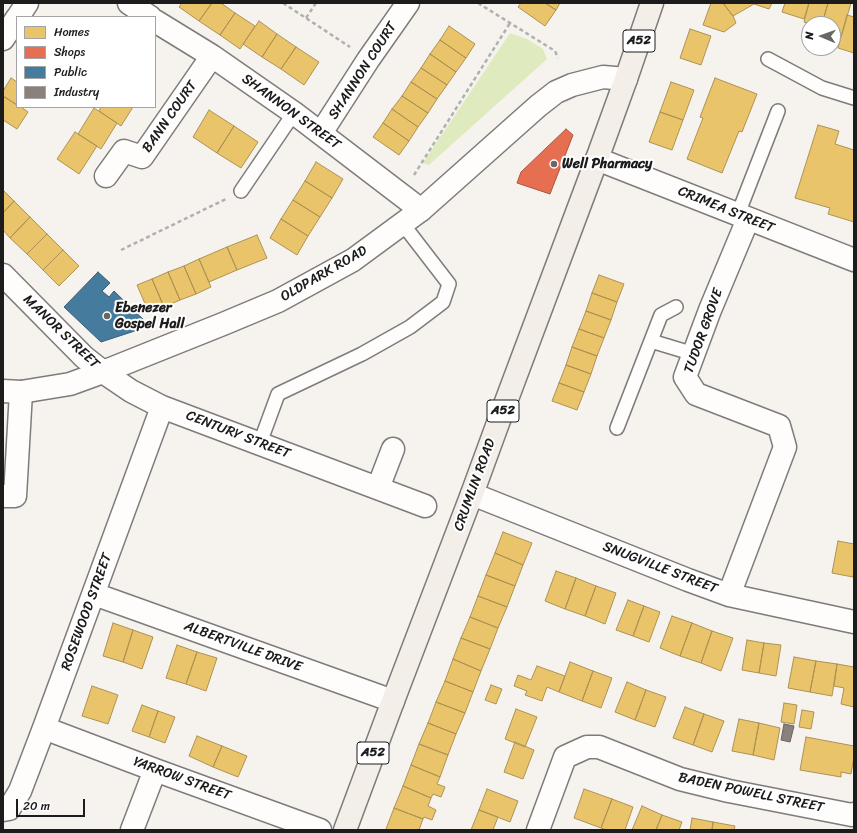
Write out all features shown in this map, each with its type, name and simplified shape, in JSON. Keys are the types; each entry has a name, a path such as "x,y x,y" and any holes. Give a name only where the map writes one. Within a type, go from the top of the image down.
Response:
{"main road":[{"name":"CRUMLIN ROAD","path":"345,830 597,159 652,3"}],"street":[{"path":"18,16 27,3"},
{"path":"129,3 148,16"},
{"name":"SHANNON COURT","path":"322,133 402,5"},
{"path":"3,38 16,19"},
{"name":"SHANNON STREET","path":"156,22 212,56 294,113 421,210"},
{"name":"BANN COURT","path":"106,176 124,151 142,157 212,56"},
{"name":"OLDPARK ROAD","path":"12,392 70,384 278,301 353,260 421,210 538,106 556,92 572,85 603,77 626,79"},
{"name":"CRIMEA STREET","path":"597,159 854,260"},
{"name":"TUDOR GROVE","path":"729,595 785,447 779,426 696,394 685,377 743,217"},
{"name":"MANOR STREET","path":"3,275 77,350 103,372"},
{"name":"CENTURY STREET","path":"103,372 131,391 162,407 425,506"},
{"path":"3,496 15,496 12,392"},
{"name":"ROSEWOOD STREET","path":"3,810 9,809 20,791 162,407"},
{"path":"378,488 393,449"},
{"name":"SNUGVILLE STREET","path":"472,494 729,595 854,622"},
{"name":"ALBERTVILLE DRIVE","path":"94,594 393,701"},
{"name":"YARROW STREET","path":"44,728 320,830"},
{"name":"BADEN POWELL STREET","path":"538,830 565,757 586,748 599,747 680,779 729,791 844,814 854,814"},
{"path":"132,830 155,770"}],"lane":[{"path":"768,59 822,88 854,98"},
{"path":"743,217 778,111"},
{"path":"241,191 294,113"},
{"path":"260,443 278,394 362,354 410,327 443,302 449,284 402,223"},
{"path":"617,428 661,315 676,306"},
{"path":"651,341 694,354"}],"path":[{"path":"283,3 368,60"},
{"path":"306,18 316,3"},
{"path":"478,3 554,51 558,58"},
{"path":"411,179 510,23"},
{"path":"121,250 241,191"}],"green space":[{"path":"510,33 527,39 543,49 547,59 429,165 423,163"}],"building: Homes":[{"path":"182,3 212,3 199,21 179,7"},
{"path":"212,3 221,3 235,13 220,35 199,21"},
{"path":"521,3 545,3 556,10 545,26 518,7"},
{"path":"545,3 560,3 556,10"},
{"path":"711,3 723,3 733,16 736,23 724,32 703,25"},
{"path":"723,3 754,3 754,4 733,16"},
{"path":"754,3 772,3 769,9"},
{"path":"785,3 809,3 805,16 801,16 801,18 782,12"},
{"path":"809,3 828,3 824,16 806,16"},
{"path":"828,3 851,3 842,34 841,16 824,16"},
{"path":"235,13 255,26 240,49 220,35"},
{"path":"847,15 854,17 854,53 841,49 841,37"},
{"path":"259,21 277,34 262,57 243,44"},
{"path":"449,26 475,44 466,58 440,40"},
{"path":"690,29 711,36 701,65 680,58"},
{"path":"277,34 296,47 281,69 262,57"},
{"path":"440,40 466,58 456,72 430,54"},
{"path":"296,47 319,62 304,85 281,69"},
{"path":"430,54 456,72 447,85 421,68"},
{"path":"421,68 447,85 437,99 411,82"},
{"path":"11,78 16,81 16,104 3,96 3,91"},
{"path":"715,78 757,94 742,132 739,131 722,173 687,159 703,118 700,117"},
{"path":"411,82 437,99 428,113 402,96"},
{"path":"671,82 694,90 683,120 660,112"},
{"path":"3,96 16,104 16,108 22,108 28,112 17,129 3,120"},
{"path":"402,96 428,113 418,127 392,109"},
{"path":"94,108 117,123 101,149 78,134"},
{"path":"100,108 132,108 121,126 99,111"},
{"path":"392,109 418,127 409,141 383,123"},
{"path":"209,110 234,126 217,153 193,137"},
{"path":"660,112 683,120 672,150 649,142"},
{"path":"383,123 409,141 399,155 373,137"},
{"path":"818,125 839,131 835,144 854,150 854,222 828,214 830,208 795,198"},
{"path":"234,126 258,142 241,168 217,153"},
{"path":"75,132 97,146 79,174 57,159"},
{"path":"316,162 343,179 332,198 305,181"},
{"path":"305,181 332,198 320,217 293,200"},
{"path":"3,190 14,201 3,213"},
{"path":"293,200 320,217 308,236 281,219"},
{"path":"14,201 30,217 10,238 3,230 3,213"},
{"path":"30,217 47,234 27,254 10,238"},
{"path":"281,219 308,236 297,255 270,238"},
{"path":"47,234 63,250 43,270 27,254"},
{"path":"257,235 267,258 237,270 227,247"},
{"path":"227,247 237,270 209,282 199,259"},
{"path":"63,250 79,266 59,286 43,270"},
{"path":"199,259 211,287 196,294 184,266"},
{"path":"184,266 196,294 180,300 168,272"},
{"path":"168,272 180,300 164,307 152,279"},
{"path":"599,275 624,284 617,302 592,293"},
{"path":"152,279 164,307 149,313 137,285"},
{"path":"592,293 617,302 611,320 586,311"},
{"path":"586,311 611,320 604,338 579,329"},
{"path":"579,329 604,338 597,356 572,347"},
{"path":"572,347 597,356 591,374 566,365"},
{"path":"566,365 591,374 584,392 559,383"},
{"path":"559,383 584,392 577,410 552,401"},
{"path":"503,532 532,543 523,565 495,553"},
{"path":"838,541 854,544 853,577 832,573"},
{"path":"495,553 523,565 515,586 486,575"},
{"path":"556,571 576,578 565,609 545,601"},
{"path":"486,575 515,586 507,607 478,596"},
{"path":"576,578 596,586 585,616 565,609"},
{"path":"596,586 616,593 605,624 585,616"},
{"path":"478,596 507,607 498,628 470,617"},
{"path":"628,600 644,606 633,636 616,630"},
{"path":"644,606 660,612 649,642 633,636"},
{"path":"672,616 692,623 680,656 660,648"},
{"path":"470,617 498,628 490,649 461,638"},
{"path":"113,623 133,630 123,662 103,656"},
{"path":"692,623 712,631 701,663 680,656"},
{"path":"133,630 153,637 142,669 123,662"},
{"path":"712,631 733,638 721,671 701,663"},
{"path":"461,638 490,649 481,671 453,659"},
{"path":"747,640 764,643 759,673 742,670"},
{"path":"764,643 781,645 776,676 759,673"},
{"path":"177,645 197,652 186,684 166,678"},
{"path":"197,652 217,658 206,691 186,684"},
{"path":"794,657 816,661 810,692 788,688"},
{"path":"453,659 481,671 473,692 445,681"},
{"path":"816,661 837,664 832,696 810,692"},
{"path":"570,662 593,671 582,701 559,692"},
{"path":"837,664 854,667 854,707 841,704 844,688 834,686"},
{"path":"537,666 565,676 559,692 547,687 542,701 525,695 527,691 514,686 518,675 531,680"},
{"path":"593,671 612,678 601,708 582,701"},
{"path":"445,681 473,692 465,713 436,702"},
{"path":"627,682 646,690 635,720 615,712"},
{"path":"491,685 502,689 496,704 485,700"},
{"path":"92,686 118,695 108,724 82,716"},
{"path":"646,690 666,697 655,727 635,720"},
{"path":"436,702 465,713 456,734 428,723"},
{"path":"784,703 797,705 794,724 781,722"},
{"path":"142,705 158,711 149,737 132,731"},
{"path":"685,707 704,714 693,745 673,738"},
{"path":"516,709 537,717 525,747 505,739"},
{"path":"802,710 814,712 811,729 799,727"},
{"path":"158,711 175,717 165,743 149,737"},
{"path":"704,714 724,721 712,752 693,745"},
{"path":"739,719 759,723 753,755 732,751"},
{"path":"428,723 456,734 448,755 419,744"},
{"path":"759,723 780,728 774,760 753,755"},
{"path":"197,736 222,746 213,767 189,756"},
{"path":"806,737 854,746 851,774 841,772 841,777 800,770"},
{"path":"515,742 534,750 523,779 504,772"},
{"path":"419,744 448,755 440,777 411,765"},
{"path":"222,746 247,756 238,777 213,767"},
{"path":"411,765 440,777 437,784 445,787 441,797 433,794 431,798 403,786"},
{"path":"403,786 431,798 428,806 436,810 432,820 424,817 423,819 394,808"},
{"path":"487,789 518,801 510,822 479,810"},
{"path":"584,789 612,799 601,828 574,818"},
{"path":"612,799 633,807 625,830 607,830 601,828"},
{"path":"642,806 662,815 656,830 632,830"},
{"path":"394,808 423,819 419,830 386,829"},
{"path":"479,810 498,817 493,830 471,830"},
{"path":"662,815 682,822 679,830 656,830"},
{"path":"692,818 713,822 712,830 690,830"},
{"path":"713,822 735,826 734,830 712,830"}],"building: Shops":[{"path":"566,129 573,135 550,194 517,183 521,172"}],"building: Public":[{"name":"Ebenezer Gospel Hall","path":"98,272 110,283 102,291 109,297 114,291 150,326 101,342 64,307"}],"building: Industry":[{"path":"784,724 794,726 790,742 781,740"}],"place":[{"name":"Well Pharmacy","path":"554,164"},
{"name":"Ebenezer Gospel Hall","path":"107,316"}]}
